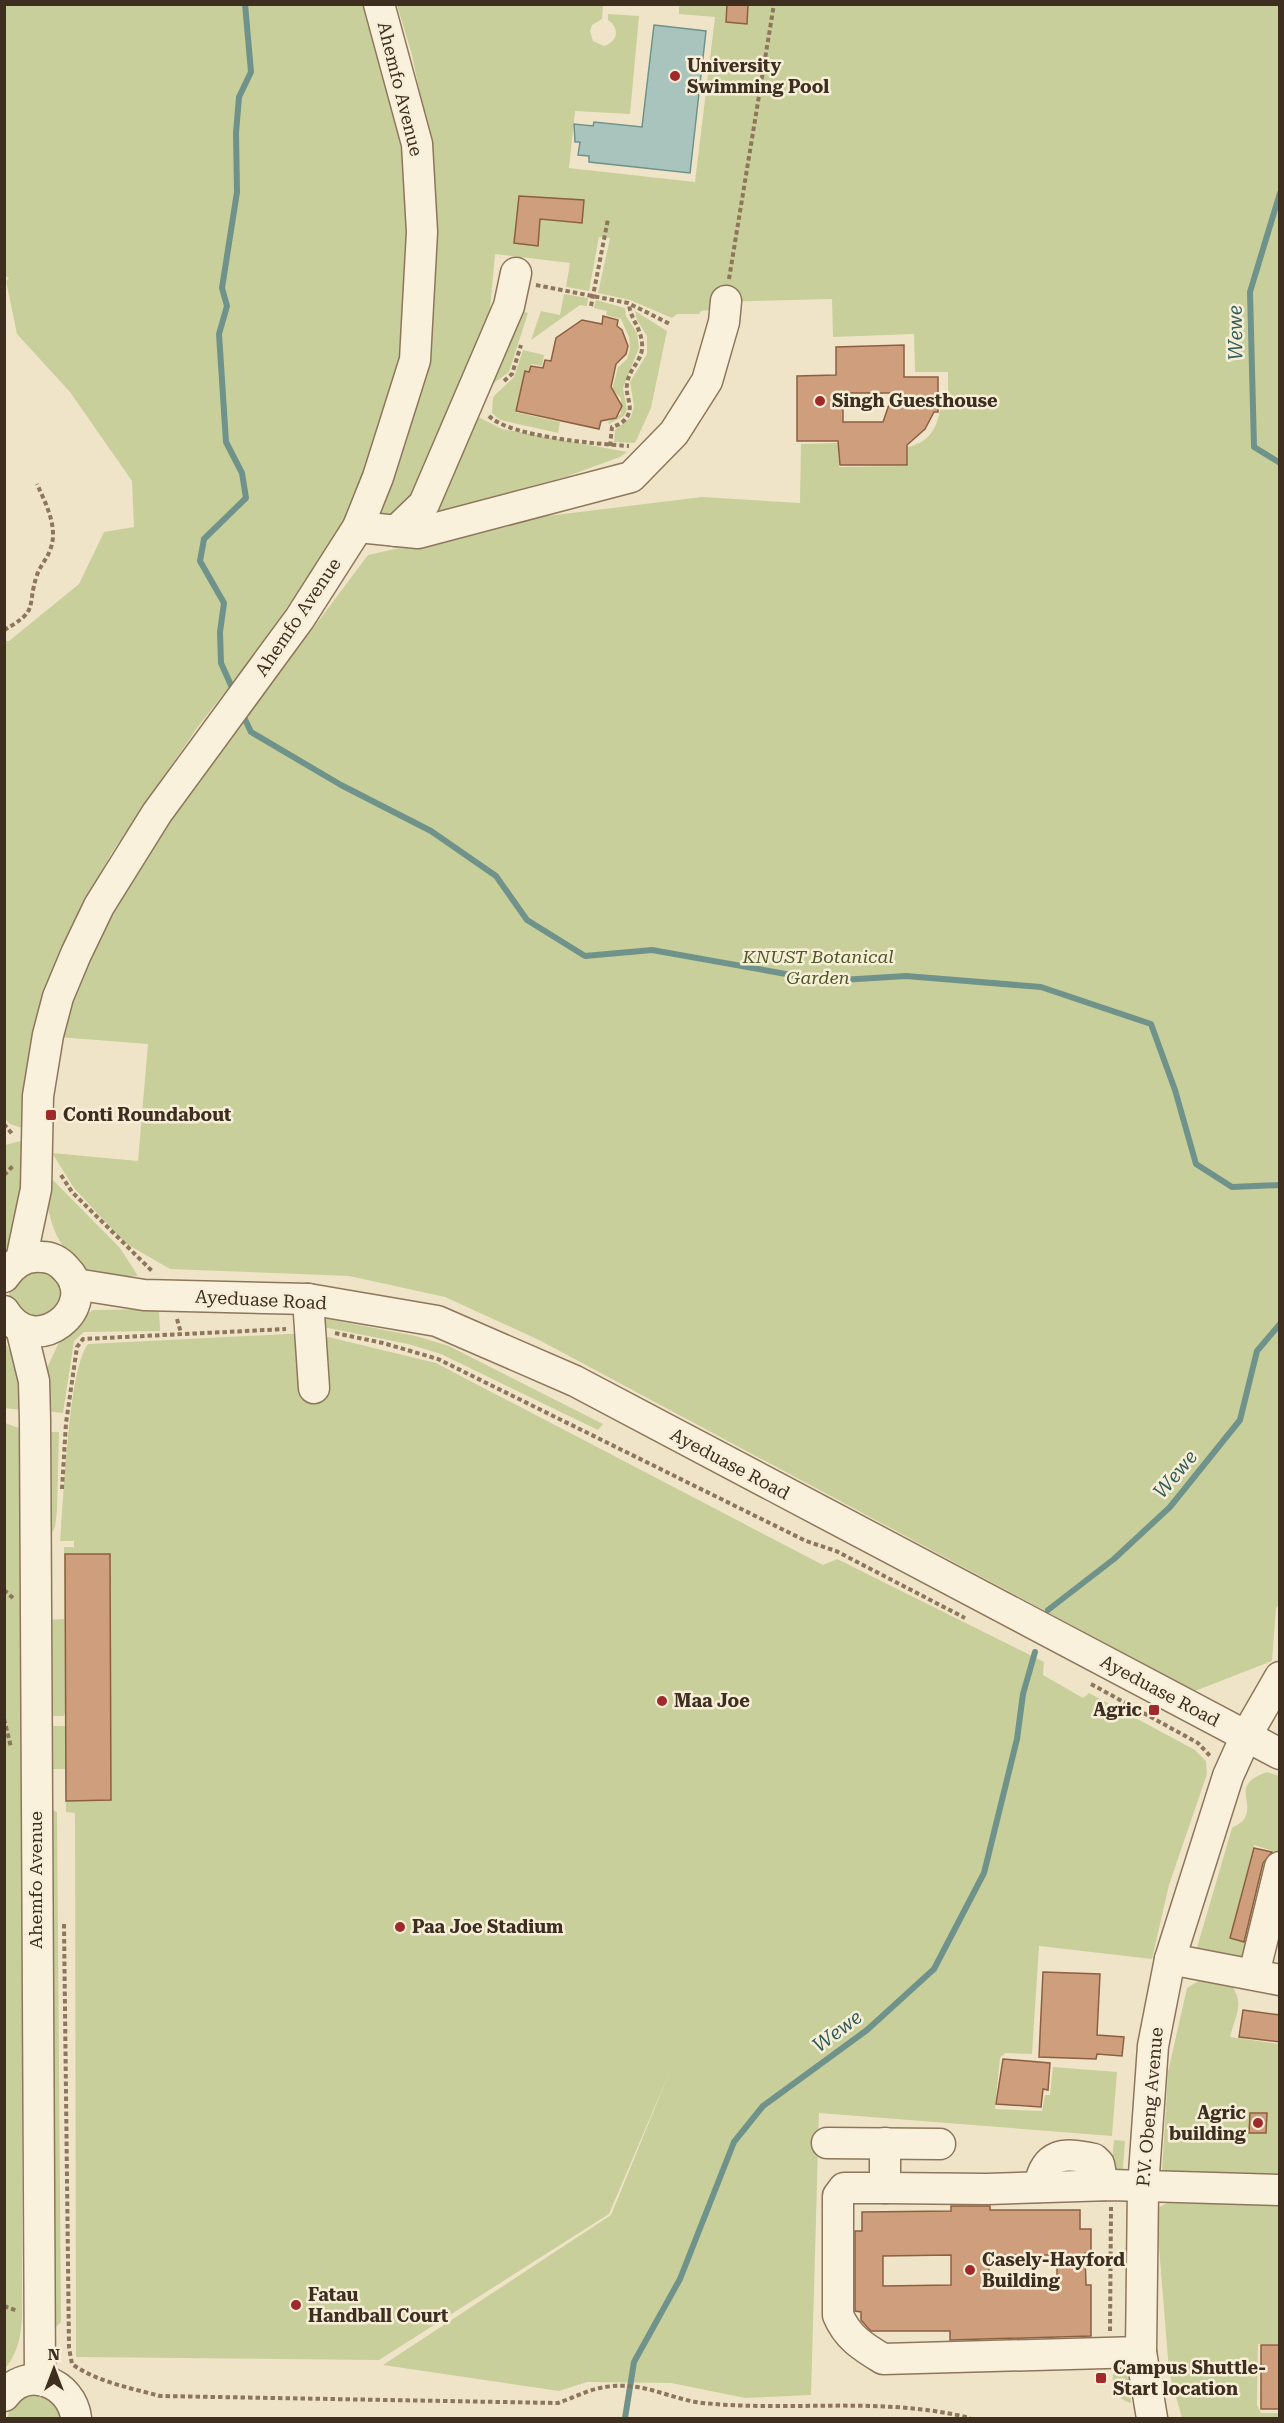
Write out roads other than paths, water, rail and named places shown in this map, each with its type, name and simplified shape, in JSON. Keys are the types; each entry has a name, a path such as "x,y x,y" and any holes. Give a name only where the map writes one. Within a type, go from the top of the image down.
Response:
{"street":[{"name":"Ahemfo Avenue","path":"13,1268 36,1189 38,1096 48,1035 58,997 76,954 99,906 146,832 300,618 358,527 378,477 415,360 422,232 417,144 379,4"},
{"path":"396,531 424,504 509,306 526,284"},
{"path":"358,527 418,533 631,477 674,433 707,381 724,322 726,301"},
{"name":"Ahemfo Avenue","path":"36,1189 69,1286"},
{"path":"13,1268 34,1256 48,1257 69,1286 63,1323 25,1323"},
{"name":"Ayeduase Road","path":"69,1286 308,1314 437,1321 574,1381 1280,1755"},
{"path":"308,1314 314,1388"},
{"name":"Ahemfo Avenue","path":"25,1323 34,1381 40,2380"},
{"name":"P.V. Obeng Avenue","path":"1152,2418 1141,2352 1143,2188 1152,2046 1170,1959 1228,1776 1246,1736 1280,1677"},
{"path":"1170,1959 1267,1977 1280,1867"},
{"path":"826,2143 940,2144"},
{"path":"885,2144 885,2188"},
{"path":"1141,2352 883,2359 862,2346 845,2331 838,2315 838,2196 844,2188 1039,2187 1045,2165 1050,2159 1076,2157 1094,2159 1099,2164 1107,2185 1143,2188 1280,2190"},
{"path":"4,2396 17,2385 40,2380 62,2389 70,2398 75,2418"}],"water":[{"name":"University Swimming Pool","path":"654,25 706,31 690,173 589,162 589,156 578,155 580,142 575,142 574,124 593,126 594,122 642,127"}],"waterway":[{"path":"234,692 221,663 220,632 224,603 200,561 204,539 246,498 242,473 226,442 219,334 227,306 222,288 237,192 236,133 239,97 251,72 245,4"},
{"name":"Wewe","path":"1280,193 1250,292 1254,447 1280,463"},
{"path":"242,713 251,732 341,785 431,831 496,876 527,920 585,956 652,950 825,981 906,976 1041,987 1151,1024 1175,1090 1196,1164 1232,1187 1280,1185"},
{"name":"Wewe","path":"1048,1610 1114,1559 1170,1507 1240,1420 1257,1351 1280,1324"},
{"name":"Wewe","path":"625,2418 634,2362 680,2279 734,2142 763,2106 867,2030 934,1969 984,1873 1017,1739 1023,1694 1035,1652"}],"place":[{"name":"University Swimming Pool","path":"675,76"},
{"name":"Singh Guesthouse","path":"820,401"},
{"name":"Conti Roundabout","path":"51,1115"},
{"name":"Maa Joe","path":"662,1701"},
{"name":"Agric","path":"1154,1710"},
{"name":"Paa Joe Stadium","path":"400,1927"},
{"name":"Agric building","path":"1258,2123"},
{"name":"Casely-Hayford Building","path":"970,2270"},
{"name":"Fatau Handball Court","path":"296,2305"},
{"name":"Campus Shuttle- Start location","path":"1101,2378"}],"park label":[{"name":"KNUST Botanical Garden","path":"818,967"}]}
